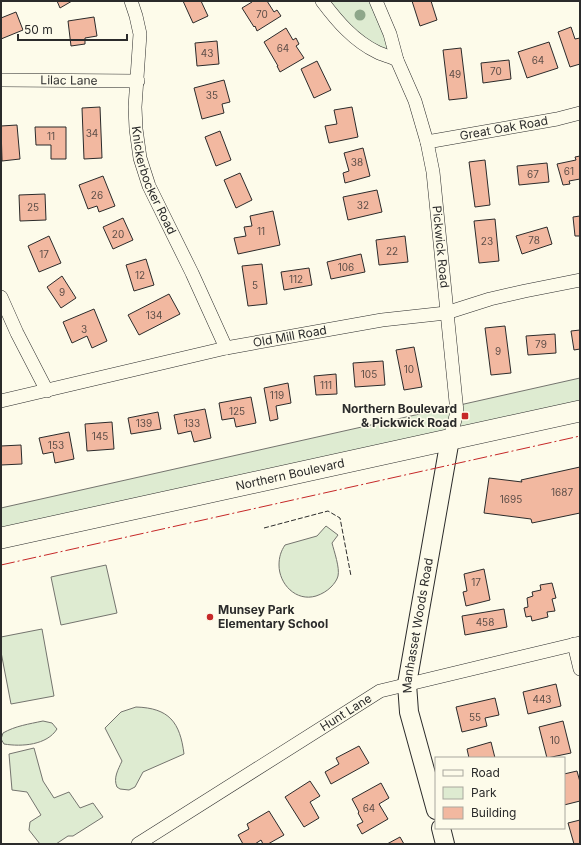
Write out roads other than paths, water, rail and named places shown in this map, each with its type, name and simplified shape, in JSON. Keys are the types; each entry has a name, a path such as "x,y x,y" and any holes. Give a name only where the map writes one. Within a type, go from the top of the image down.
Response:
{"main road":[{"name":"Northern Boulevard","path":"1,538 580,411"}],"street":[{"name":"Knickerbocker Road","path":"131,1 140,34 138,81 135,107 140,158 149,186 226,348"},
{"path":"322,1 333,16 349,33 376,51 397,60"},
{"name":"Pickwick Road","path":"376,1 390,34 397,60 413,95 427,142 436,195 446,313 457,412 450,439"},
{"name":"Lilac Lane","path":"1,80 138,81"},
{"name":"Great Oak Road","path":"427,142 580,113"},
{"name":"Old Mill Road","path":"1,401 226,348 382,320 446,313 490,299 580,280"},
{"path":"1,297 17,333 47,391"},
{"name":"Manhasset Woods Road","path":"435,806 409,712 407,684 450,439"},
{"path":"577,644 580,669"},
{"name":"Hunt Lane","path":"138,844 375,693 388,688 577,644"},
{"path":"441,829 445,844"}],"place":[{"name":"Northern Boulevard & Pickwick Road","path":"465,416"},
{"name":"Munsey Park Elementary School","path":"210,617"}]}
